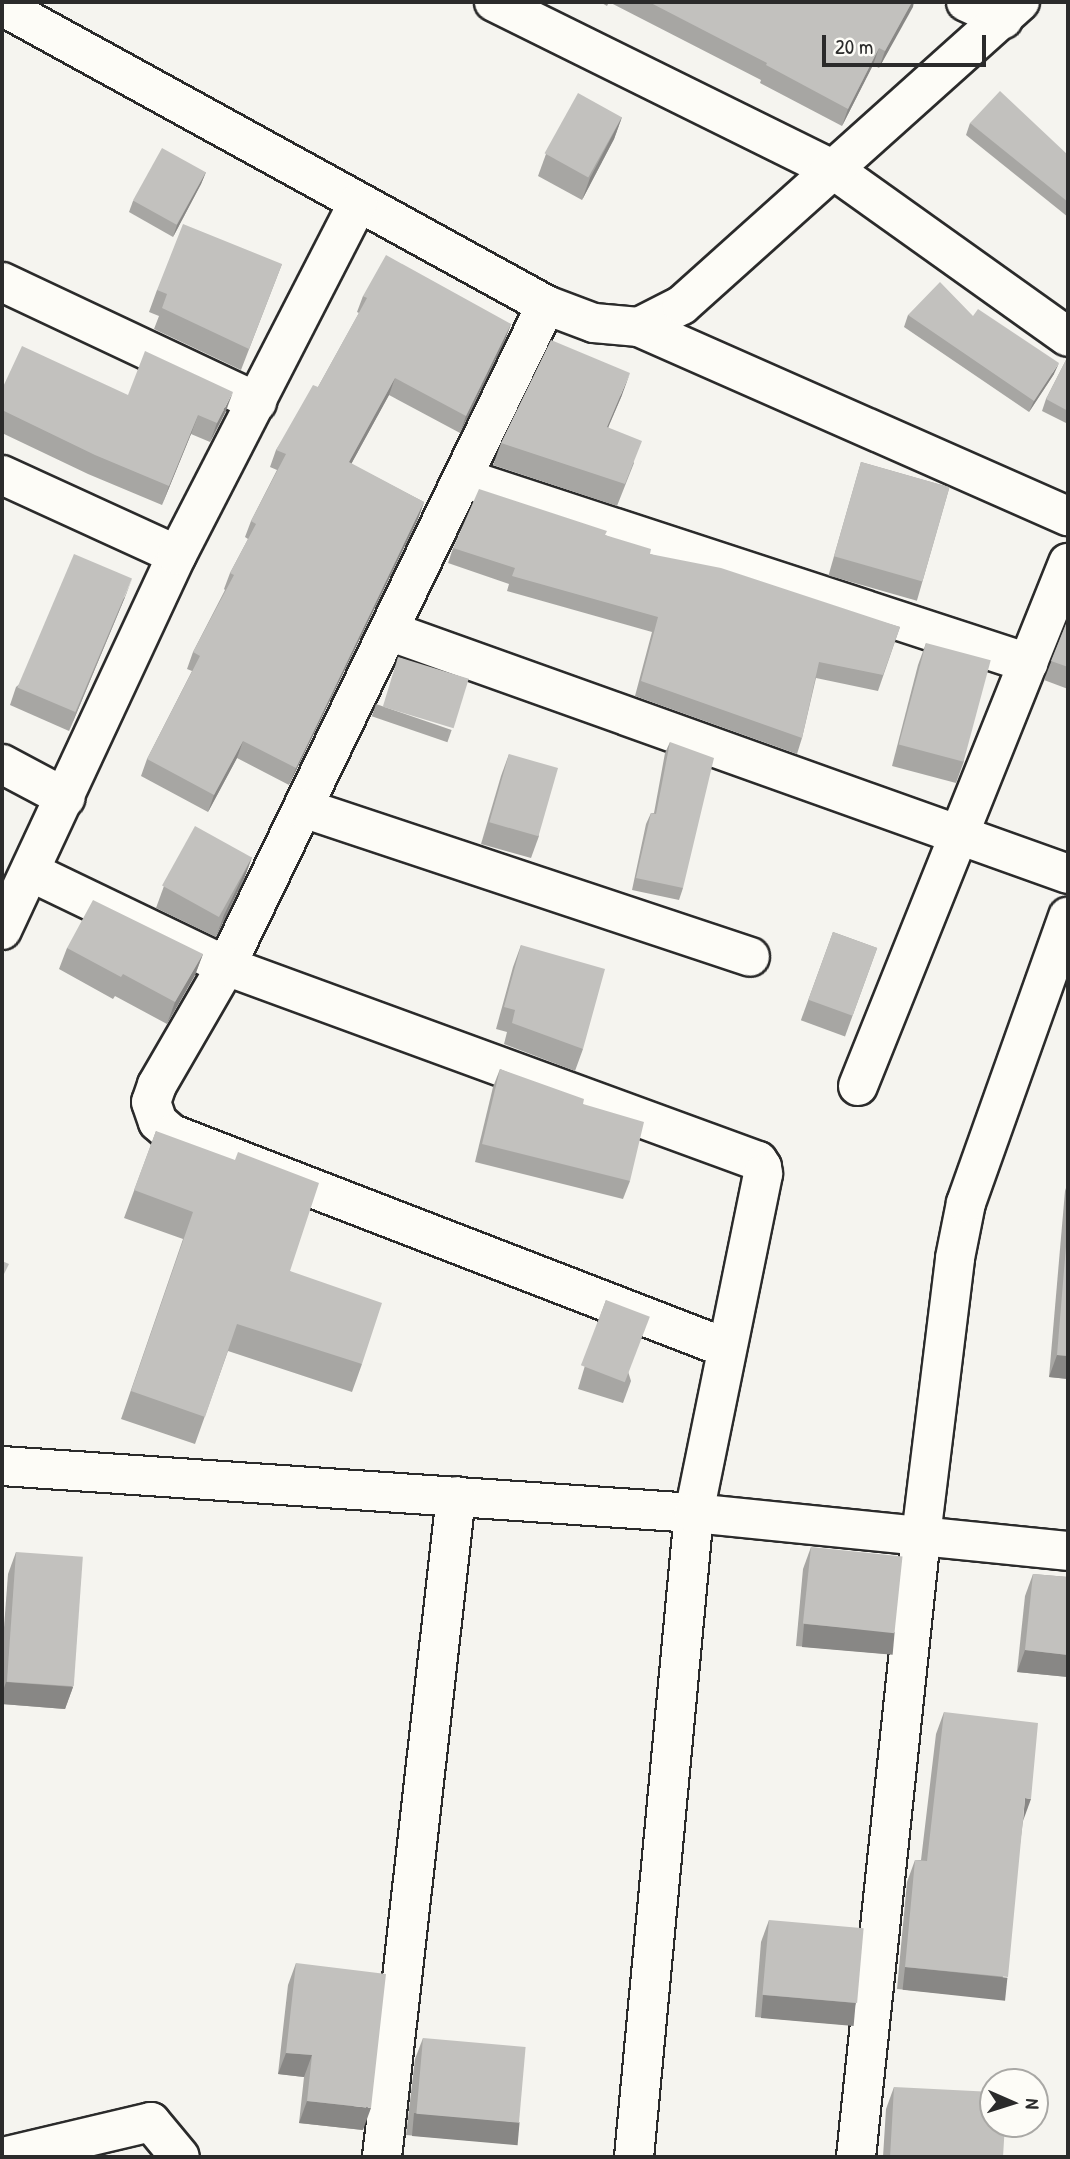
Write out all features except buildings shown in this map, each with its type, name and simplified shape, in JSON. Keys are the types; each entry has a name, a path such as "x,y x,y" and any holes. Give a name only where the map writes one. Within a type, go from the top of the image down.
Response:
{"street":[{"path":"494,2 834,170 1068,337"},
{"path":"966,2 1012,11"},
{"path":"2,6 546,305 594,323 639,327 1068,516"},
{"path":"639,327 682,305 1012,11"},
{"path":"2,930 66,798 177,555 358,203"},
{"path":"2,282 257,402"},
{"path":"546,305 226,966 151,1102 158,1122 172,1134 726,1348"},
{"path":"2,474 177,555"},
{"path":"463,478 1028,663"},
{"path":"858,1086 1068,563"},
{"path":"388,631 1068,874"},
{"path":"2,764 66,798"},
{"path":"303,808 750,957"},
{"path":"31,872 226,966 758,1161 763,1174 694,1513 634,2157"},
{"path":"856,2157 922,1536 955,1258 966,1203 1068,917"},
{"path":"2,1466 694,1513 1068,1551"},
{"path":"382,2157 456,1496"},
{"path":"3,2157 151,2122 180,2157"}]}
